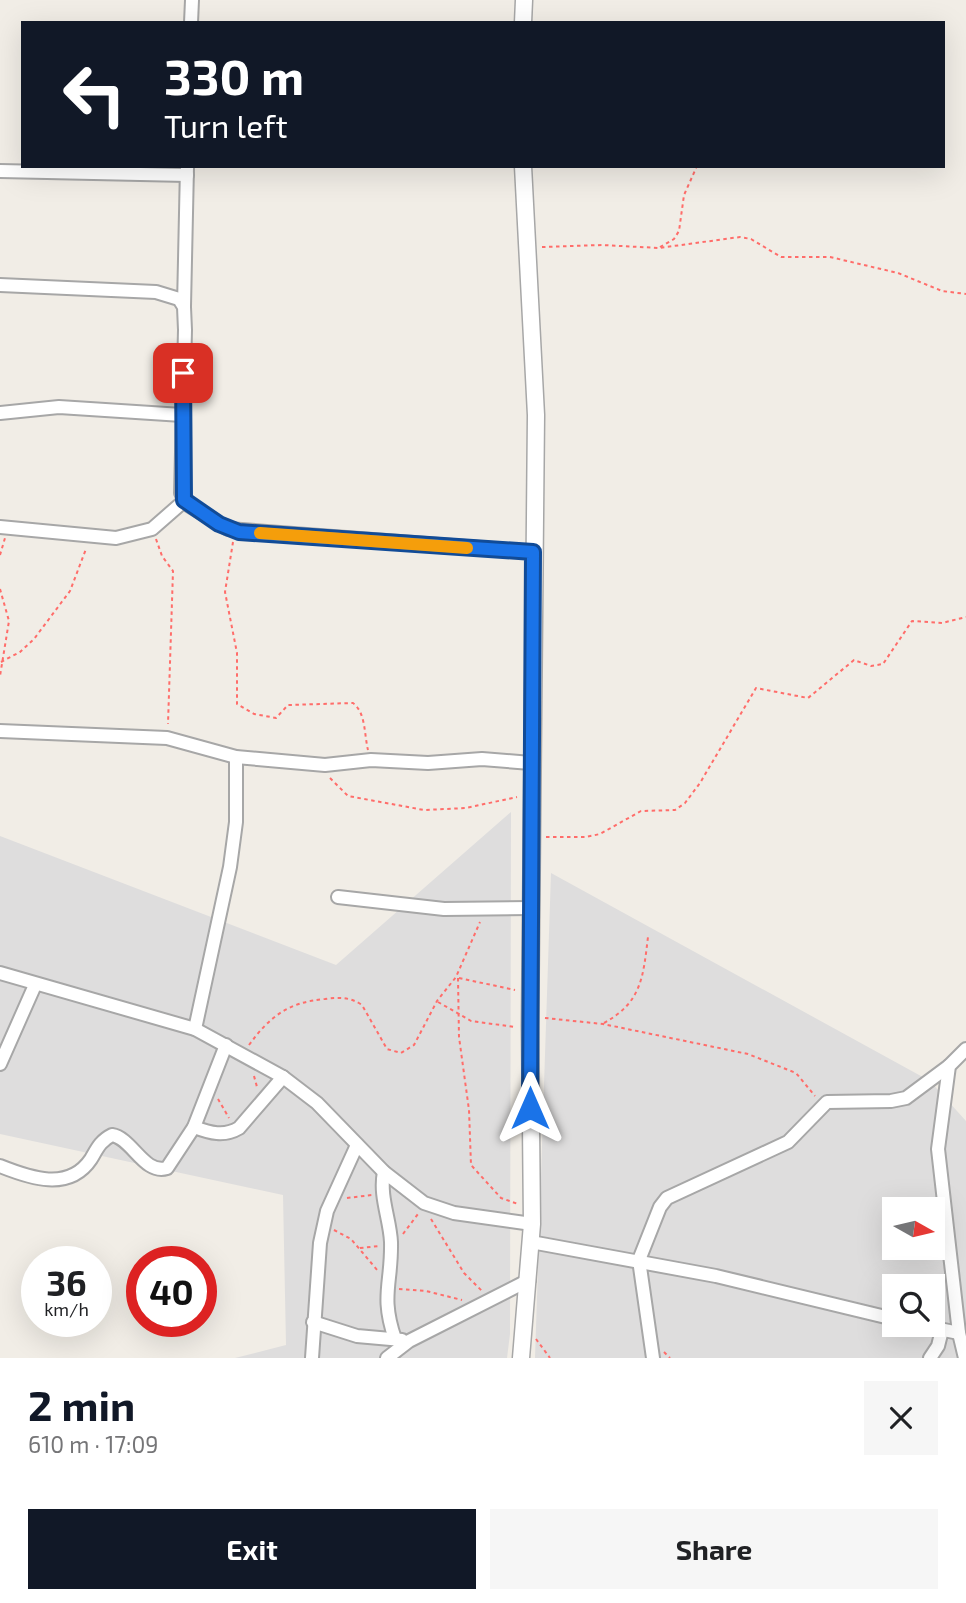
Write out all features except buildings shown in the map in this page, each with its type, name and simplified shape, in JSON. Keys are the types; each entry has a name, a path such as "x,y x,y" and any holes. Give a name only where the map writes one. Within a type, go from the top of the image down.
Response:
{"street":[{"path":"191,21 192,0"},
{"path":"523,21 524,0"},
{"path":"522,1358 532,1217 531,763 536,415 523,168"},
{"path":"0,171 187,170 182,415 184,500 152,529 135,536 97,538 5,527"},
{"path":"0,285 156,292 179,299 184,307"},
{"path":"0,413 59,407 182,415"},
{"path":"184,500 234,531 533,552"},
{"path":"0,731 167,738 236,757 313,765 371,760 429,762 482,759 531,763"},
{"path":"195,1029 230,867 236,821 236,757"},
{"path":"338,897 424,907 531,908"},
{"path":"0,973 195,1029 246,1055 283,1077 317,1103 384,1172 426,1204 474,1216 532,1217"},
{"path":"0,1064 35,985"},
{"path":"0,1166 39,1179 64,1179 83,1169 99,1144 111,1135 125,1141 151,1165 163,1169 176,1159 194,1127 226,1045"},
{"path":"653,1358 639,1260 660,1207 667,1198 788,1142 802,1131 820,1107 836,1100 891,1101 906,1098 950,1066 966,1049"},
{"path":"950,1066 939,1166 959,1334 965,1358"},
{"path":"194,1127 220,1134 231,1133 239,1128 283,1077"},
{"path":"312,1358 314,1289 324,1225 333,1196 357,1145"},
{"path":"384,1172 382,1192 391,1243 386,1285 387,1314 395,1339"},
{"path":"531,1242 639,1260 882,1316"},
{"path":"387,1358 409,1341 479,1308 529,1280"},
{"path":"313,1322 357,1336 409,1341"},
{"path":"945,1331 959,1334"},
{"path":"930,1358 940,1337"}],"path":[{"path":"659,248 674,239 679,231 684,195 695,168"},
{"path":"526,248 602,245 659,248 740,237 751,239 781,257 830,257 898,272 942,291 966,294"},
{"path":"0,555 5,527"},
{"path":"152,529 162,556 173,571 167,738"},
{"path":"234,531 225,593 237,653 237,704 254,714 275,718 288,705 353,703 358,707 363,721 371,760"},
{"path":"1,662 20,652 34,639 69,590 83,553 97,538"},
{"path":"0,589 9,621 0,676"},
{"path":"531,836 586,837 600,834 640,811 675,810 685,803 700,783 756,688 808,698 854,660 871,666 883,664 912,621 942,622 966,617"},
{"path":"313,765 332,779 345,794 424,810 440,811 508,798 531,797"},
{"path":"261,1103 246,1055 266,1024 286,1007 301,1001 339,997 362,1005 387,1049 401,1054 414,1045 437,1001 457,977 470,940 488,909"},
{"path":"603,1024 626,1009 636,994 643,978 648,937"},
{"path":"457,977 498,988 530,992"},
{"path":"457,977 471,1165 501,1198 532,1217"},
{"path":"437,1001 458,1015 492,1026 530,1022 603,1024 707,1044 774,1062 796,1073 820,1107"},
{"path":"213,1081 220,1106 239,1128"},
{"path":"333,1196 355,1198 382,1192"},
{"path":"360,1248 391,1243 409,1229 426,1204"},
{"path":"426,1204 438,1232 458,1265 494,1300"},
{"path":"324,1225 351,1239 386,1285 426,1291 479,1308"},
{"path":"525,1325 550,1358"}],"shaded area":[{"path":"511,812 510,1334 507,1358 235,1358 286,1345 283,1195 0,1134 0,836 336,965"},
{"path":"551,873 930,1081 966,1121 966,1358 535,1358"}],"slow traffic":[{"path":"260,533 467,548"}],"route":[{"path":"183,373 181,493 194,509 228,529 380,543 533,552 530,1108"}]}
